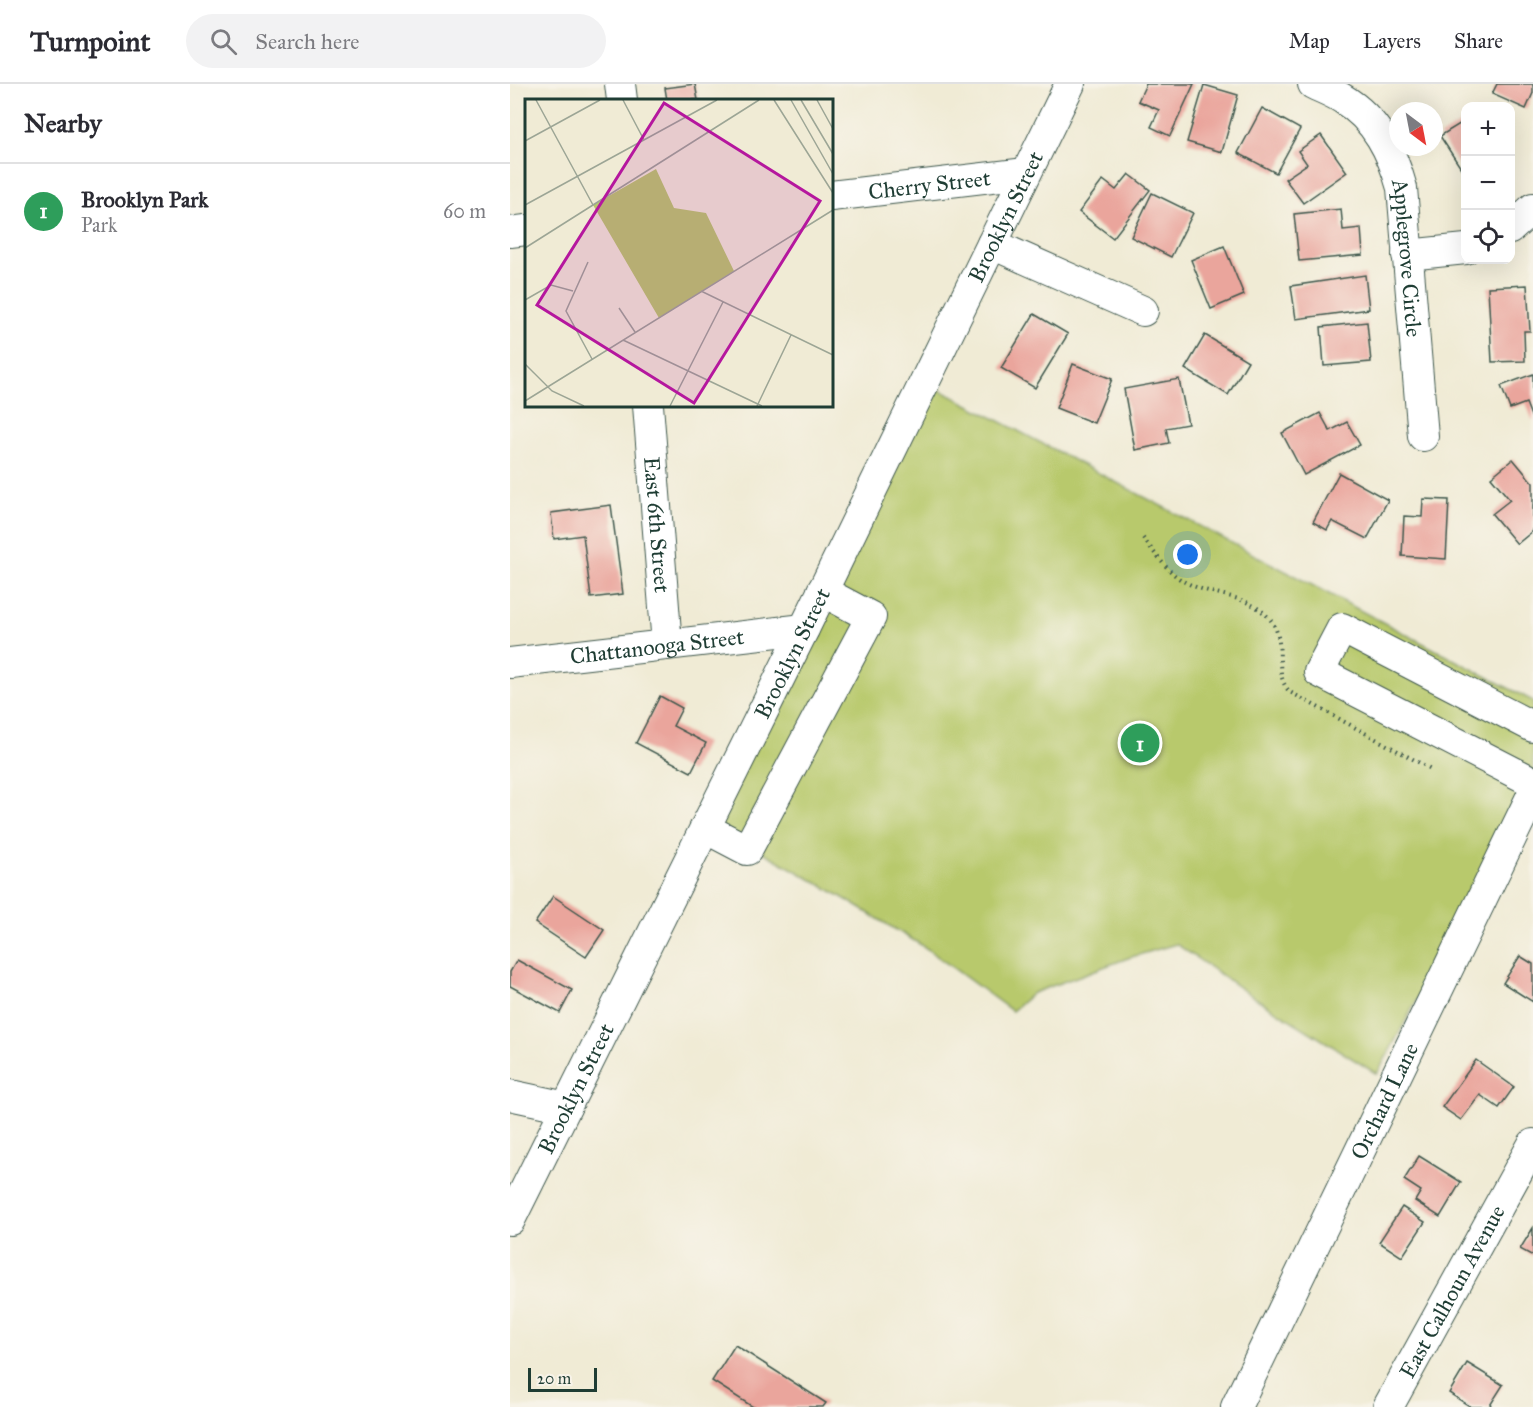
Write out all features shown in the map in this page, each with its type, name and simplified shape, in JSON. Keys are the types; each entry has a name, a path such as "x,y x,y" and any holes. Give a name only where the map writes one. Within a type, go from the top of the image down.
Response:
{"street":[{"path":"620,84 622,99"},
{"name":"Brooklyn Street","path":"510,1220 804,629 1070,84"},
{"name":"Applegrove Circle","path":"1313,84 1343,99 1366,117 1383,138 1395,163 1402,188 1422,436"},
{"name":"Cherry Street","path":"832,196 1026,174"},
{"path":"1515,224 1533,208"},
{"path":"510,232 525,230"},
{"path":"992,244 1143,311"},
{"path":"1407,255 1461,250"},
{"name":"East 6th Street","path":"648,406 667,645"},
{"path":"705,828 747,850 871,617 822,591"},
{"path":"1533,727 1342,628 1319,672 1533,782"},
{"name":"Chattanooga Street","path":"510,663 804,629"},
{"name":"Orchard Lane","path":"1236,1407 1533,793"},
{"path":"510,1095 566,1107"},
{"name":"East Calhoun Avenue","path":"1388,1407 1525,1178 1533,1144"}],"path":[{"path":"1143,538 1170,570 1183,581 1200,589 1242,600 1261,610 1272,621 1281,645 1281,678 1284,686 1290,692 1431,770"}],"green space":[{"path":"925,382 1533,701 1533,785 1377,1074 1252,996 1176,944 1128,958 1033,993 1012,1011 923,946 708,821"}],"building":[{"path":"695,84 698,99 667,99 665,88"},
{"path":"1146,84 1194,84 1170,136 1151,127 1159,110 1138,101"},
{"path":"1497,84 1533,84 1533,93 1526,109 1515,104 1515,102 1492,94"},
{"path":"1204,85 1238,95 1222,152 1187,142"},
{"path":"1262,108 1300,129 1276,173 1238,153"},
{"path":"1461,123 1461,168 1443,141 1443,134"},
{"path":"1321,135 1347,172 1303,203 1285,179 1307,164 1298,151"},
{"path":"1129,174 1150,190 1113,238 1079,212 1103,180 1116,190"},
{"path":"1152,193 1193,213 1171,257 1131,237"},
{"path":"1341,209 1343,230 1361,228 1363,255 1299,261 1294,214"},
{"path":"1224,246 1244,295 1211,309 1191,260"},
{"path":"1365,275 1369,309 1296,319 1291,286"},
{"path":"1527,285 1530,331 1524,331 1525,361 1492,362 1488,287"},
{"path":"1034,314 1068,334 1035,388 1001,368"},
{"path":"1367,322 1371,362 1324,366 1321,327"},
{"path":"1205,335 1248,361 1228,395 1185,369"},
{"path":"1073,364 1112,379 1094,423 1056,408"},
{"path":"1533,374 1533,421 1526,403 1510,409 1501,386"},
{"path":"1179,379 1188,424 1166,428 1169,443 1135,450 1124,389"},
{"path":"1320,413 1330,431 1347,422 1360,445 1304,475 1282,433"},
{"path":"1513,459 1533,483 1533,531 1517,544 1492,514 1510,500 1491,477"},
{"path":"1339,473 1388,500 1367,539 1332,521 1327,530 1313,522"},
{"path":"1423,499 1449,500 1446,559 1402,556 1404,516 1422,517"},
{"path":"611,505 623,594 591,598 583,535 554,539 551,513"},
{"path":"660,696 682,708 673,726 706,743 691,772 636,743"},
{"path":"553,896 604,930 586,957 535,923"},
{"path":"1520,956 1533,964 1533,1002 1503,983"},
{"path":"517,960 572,990 560,1013 510,986 510,972"},
{"path":"1476,1060 1514,1087 1499,1108 1480,1095 1461,1120 1442,1107"},
{"path":"1419,1156 1461,1182 1440,1217 1415,1201 1421,1191 1404,1180"},
{"path":"1402,1207 1425,1222 1402,1257 1379,1242"},
{"path":"1533,1228 1533,1256 1520,1249"},
{"path":"735,1345 826,1403 823,1407 753,1407 712,1381"},
{"path":"1467,1363 1503,1385 1489,1407 1471,1407 1449,1393"}],"place":[{"name":"Brooklyn Park","path":"1140,743"}]}
